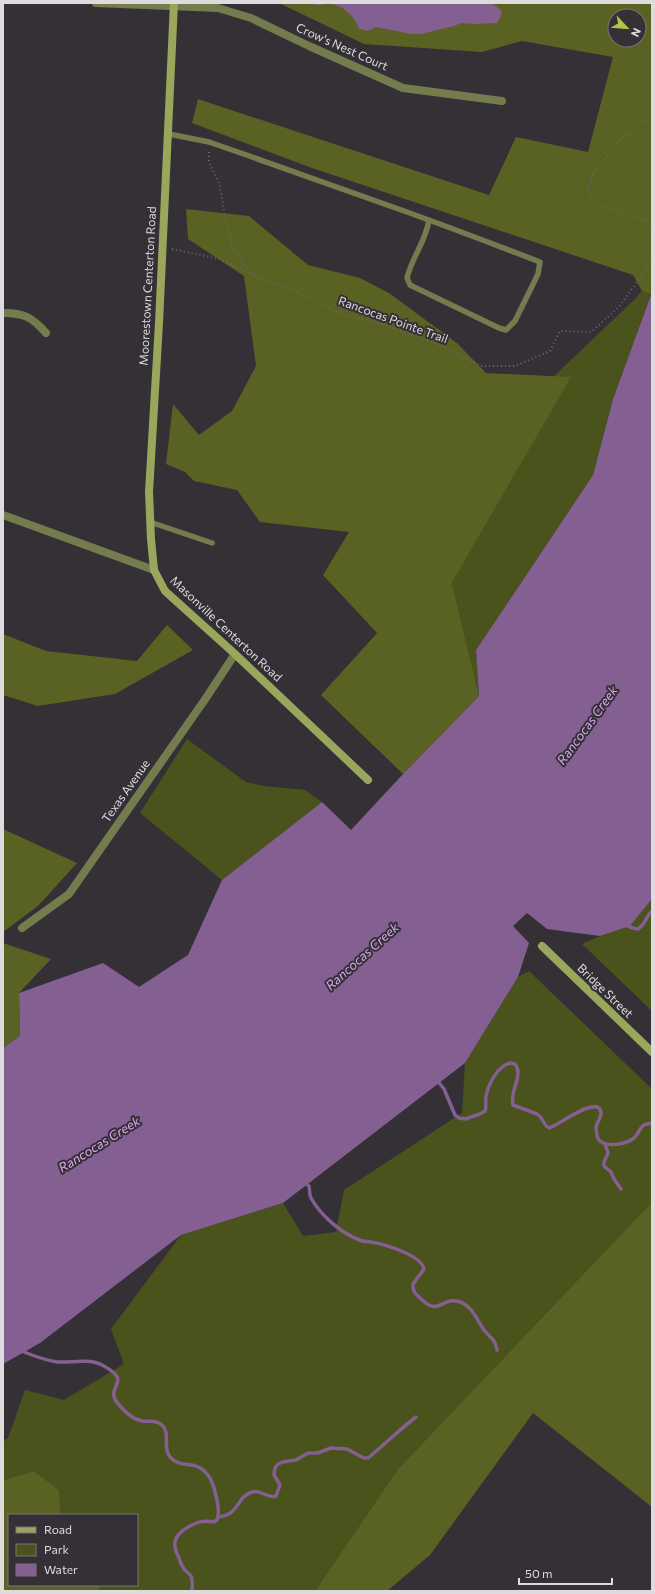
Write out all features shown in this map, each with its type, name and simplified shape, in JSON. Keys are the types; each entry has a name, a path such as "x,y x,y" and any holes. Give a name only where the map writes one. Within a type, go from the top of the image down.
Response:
{"street":[{"name":"Crow's Nest Court","path":"96,3 218,8 251,18 308,46 403,88 462,97 502,101"},
{"name":"Moorestown Centerton Road","path":"154,570 149,492 169,134 174,5"},
{"path":"3,313 25,315 37,322 46,333"},
{"path":"3,515 154,570"},
{"name":"Masonville Centerton Road","path":"154,570 165,591 235,654 368,780"},
{"name":"Texas Avenue","path":"22,928 69,894 235,654"},
{"name":"Bridge Street","path":"542,946 652,1052"}],"lane":[{"path":"169,134 209,142 429,220 540,262 538,274 515,321 506,330 410,285 407,278 409,270 424,239 429,220"},
{"path":"150,522 212,543"}],"path":[{"path":"652,116 622,139 612,150 593,173 588,193 602,207 626,212 649,223 652,227"},
{"path":"209,142 209,162 219,183 232,244 250,274"},
{"name":"Rancocas Pointe Trail","path":"163,247 220,259 250,274 289,288 340,313 384,325 433,342 481,366 515,366 550,351 560,331 591,332 619,307 652,261"}],"green space":[{"path":"279,3 652,3 651,294 642,291 633,275 312,168 192,123 198,99 489,195 516,137 588,152 613,57 522,41 482,52 364,44"},
{"path":"186,209 249,216 308,265 360,278 389,293 457,343 486,373 571,377 452,583 479,696 403,774 321,695 377,633 323,575 349,532 260,522 237,490 194,481 185,472 166,464 173,404 199,435 232,411 256,366 244,276 188,239"},
{"path":"642,291 651,294 613,399 593,475 476,650 479,696 452,583 570,378 553,377"},
{"path":"167,625 193,650 115,694 38,706 3,695 3,634 46,651 137,661"},
{"path":"187,739 246,782 264,786 305,790 322,802 222,880 140,813"},
{"path":"3,829 77,863 38,906 3,932"},
{"path":"652,899 652,1011 582,944 630,926"},
{"path":"3,943 51,959 19,993 20,1036 3,1048"},
{"path":"529,971 652,1089 652,1202 398,1469 315,1591 98,1591 100,1586 138,1586 138,1514 61,1514 59,1490 34,1471 3,1480 3,1441 8,1438 25,1390 64,1400 124,1364 111,1329 181,1235 283,1203 303,1236 336,1232 344,1190 462,1113 465,1063 518,977"},
{"path":"652,1202 652,1507 533,1413 430,1555 387,1591 315,1591 398,1469"},
{"path":"34,1471 59,1490 61,1514 8,1514 8,1586 100,1586 98,1591 3,1591 3,1480"}],"water":[{"path":"314,3 491,3 500,9 502,13 497,23 461,23 421,34 411,34 376,27 368,31 359,29 352,17 341,7 332,4 316,5"},
{"name":"Rancocas Creek","path":"652,292 652,899 630,926 600,936 547,929 527,913 513,926 529,943 518,977 465,1063 283,1203 181,1235 40,1343 3,1364 3,1048 20,1036 19,993 103,963 139,987 188,955 222,880 322,802 351,830 479,696 476,650 593,475 613,399"}],"waterway":[{"path":"625,925 638,929 652,911"},
{"path":"437,1080 444,1089 455,1115 459,1118 465,1119 485,1111 486,1096 491,1081 501,1068 510,1063 515,1064 518,1073 512,1100 513,1105 537,1114 549,1128 585,1109 598,1107 601,1112 596,1127 598,1139 605,1144 620,1144 634,1138 644,1125 652,1123"},
{"path":"605,1144 608,1153 604,1166 611,1172 621,1189"},
{"path":"304,1182 309,1186 310,1196 315,1205 326,1218 347,1234 362,1241 377,1243 393,1248 416,1259 424,1269 413,1284 416,1294 432,1306 440,1305 449,1301 464,1304 471,1310 484,1330 494,1341 497,1350"},
{"path":"19,1350 42,1359 57,1362 86,1361 102,1365 111,1371 118,1380 114,1391 114,1396 121,1407 138,1420 160,1423 165,1428 167,1449 170,1457 177,1462 198,1467 209,1476 219,1511 217,1520 214,1522 207,1521 191,1525 183,1530 175,1541 175,1549 181,1564 192,1578 192,1591"},
{"path":"218,1517 225,1516 230,1513 247,1494 252,1492 255,1491 273,1497 276,1496 280,1485 274,1475 275,1468 278,1464 296,1460 308,1453 318,1453 331,1448 347,1449 364,1458 368,1458 416,1417"}]}
